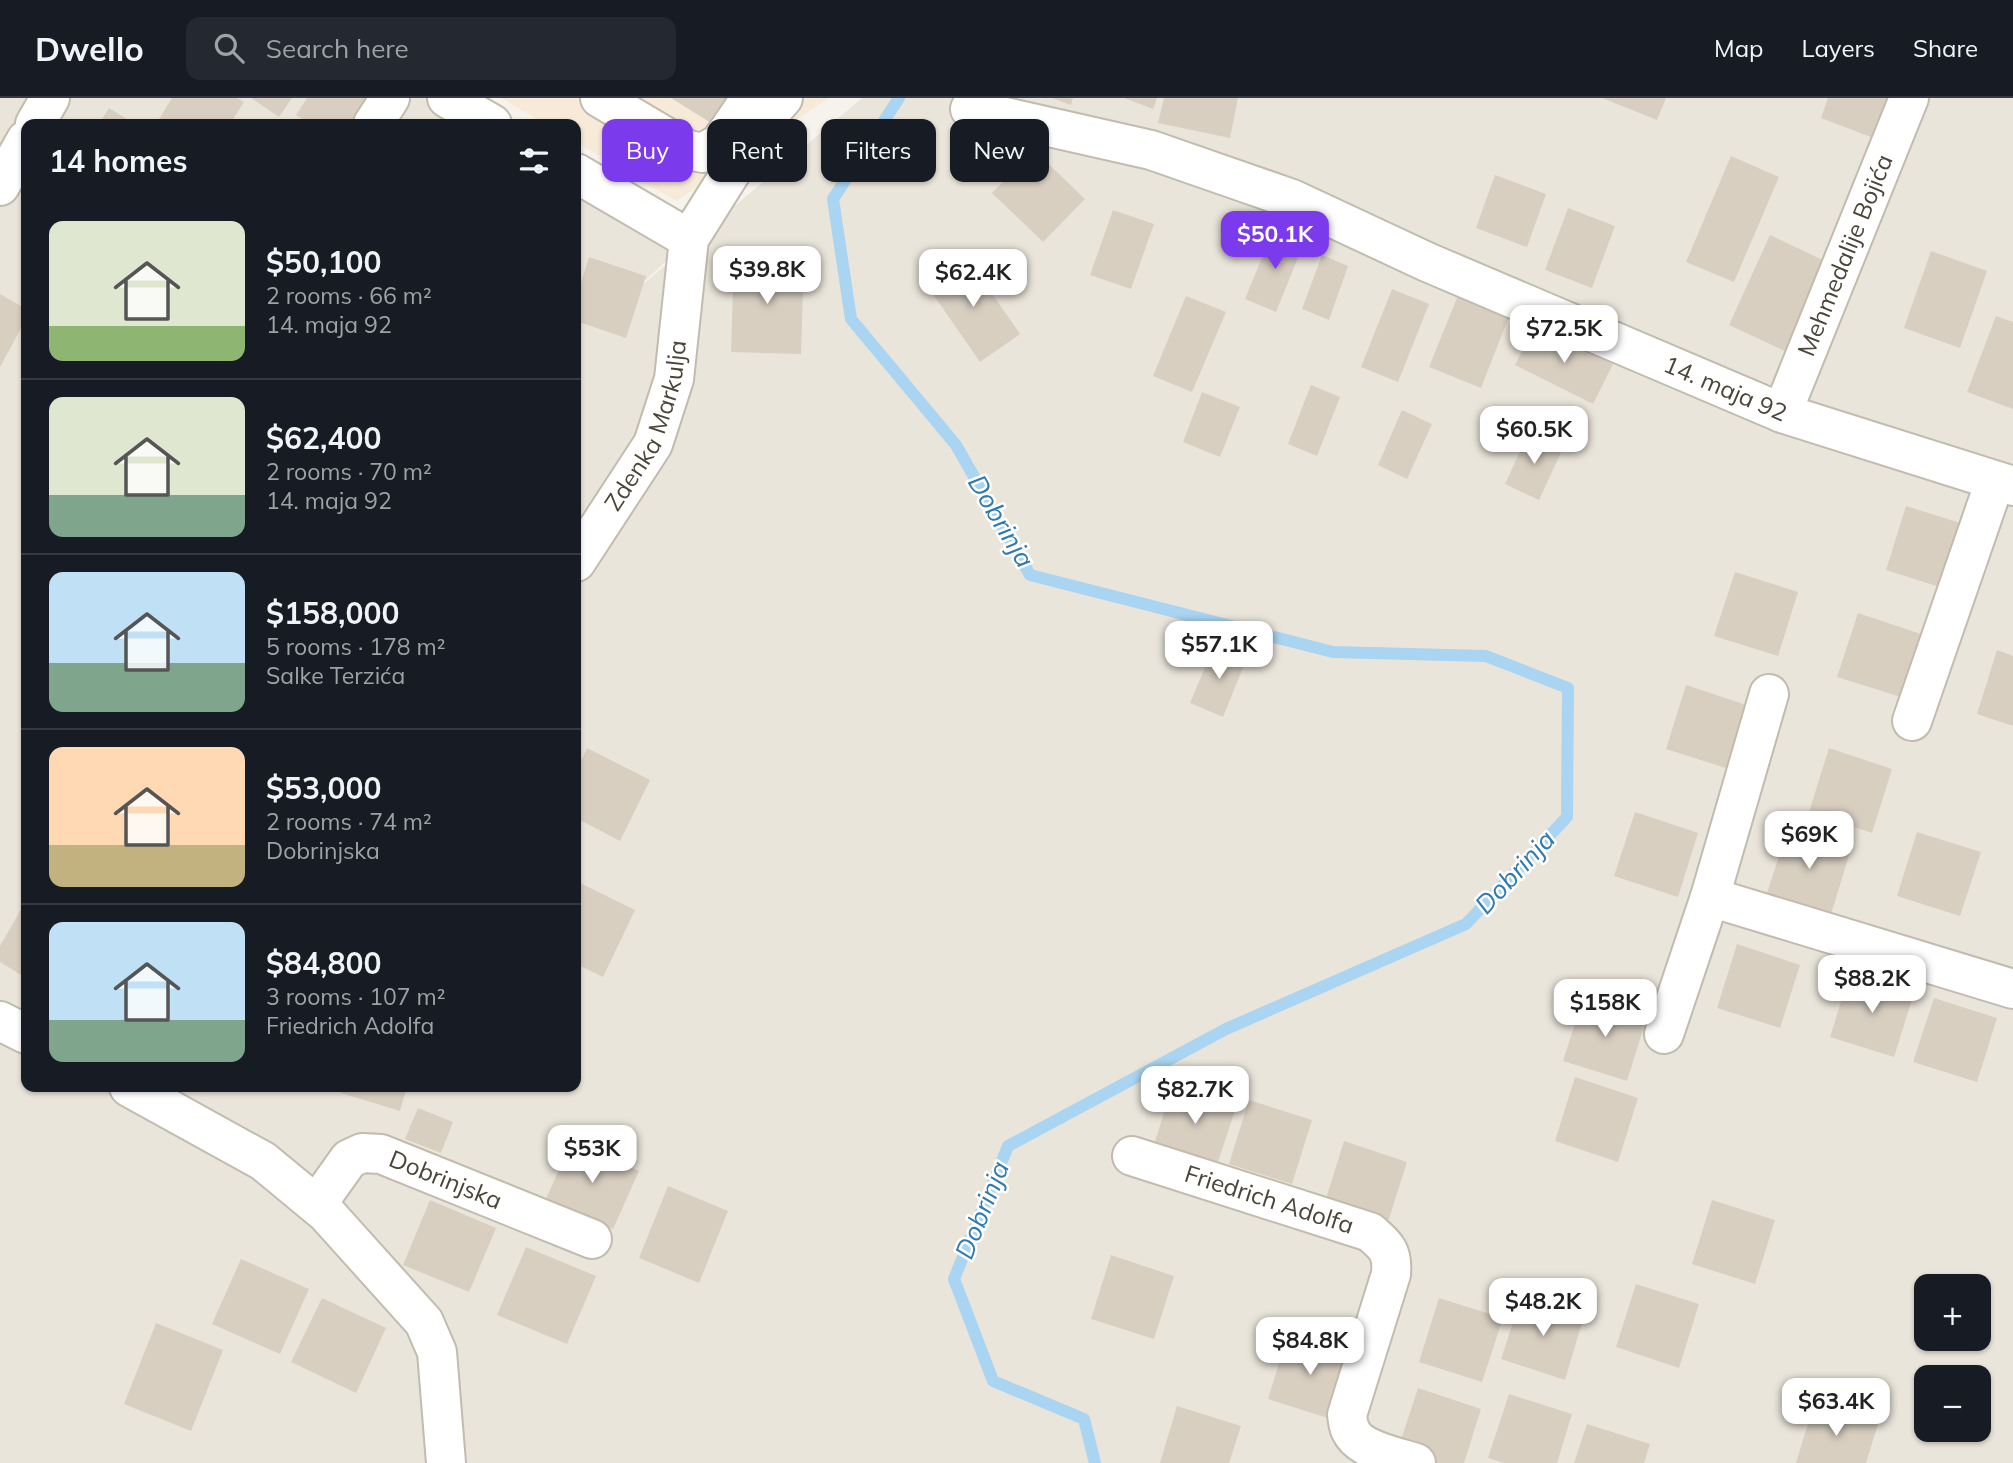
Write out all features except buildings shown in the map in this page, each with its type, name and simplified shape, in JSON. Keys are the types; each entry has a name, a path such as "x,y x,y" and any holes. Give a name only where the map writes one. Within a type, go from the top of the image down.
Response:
{"street":[{"path":"38,119 50,98"},
{"path":"376,119 390,98"},
{"path":"447,98 483,119"},
{"path":"600,98 688,150 703,153 720,143 750,98"},
{"path":"581,176 689,239 765,118 783,98"},
{"name":"Mehmedalije Bojića","path":"1782,413 1909,98"},
{"name":"14. maja 92","path":"970,109 1151,150 1292,199 1427,262 1782,413 2004,483"},
{"path":"0,186 21,149"},
{"name":"Zdenka Markulja","path":"581,554 653,444 674,379 689,239"},
{"path":"1912,721 2004,483"},
{"path":"1664,1034 1710,897 1769,694"},
{"path":"1710,897 2013,989"},
{"path":"0,1021 21,1032"},
{"path":"140,1092 263,1161 317,1204 424,1322 437,1352 446,1463"},
{"name":"Dobrinjska","path":"317,1204 349,1159 362,1153 381,1154 592,1239"},
{"name":"Friedrich Adolfa","path":"1132,1156 1370,1232 1385,1245 1393,1258 1391,1274 1347,1415 1350,1431 1357,1440 1369,1447 1416,1463"}],"shaded area":[{"path":"0,98 448,98 484,119 21,119 21,1092 581,1092 581,176 689,239 628,297 763,182 807,182 807,145 821,133 821,182 936,182 936,119 837,119 862,98 2013,98 2013,1463 0,1463"},
{"path":"501,98 829,98 798,119 707,119 707,180 676,201 644,182 693,182 693,119 602,119 602,157 581,145 581,119 537,119"}],"waterway":[{"name":"Dobrinja","path":"899,98 833,199 851,319 956,445 1030,575 1333,652 1486,656 1568,688 1567,817 1466,924 1226,1029 1008,1146 954,1279 993,1381 1084,1419 1095,1463"}]}
